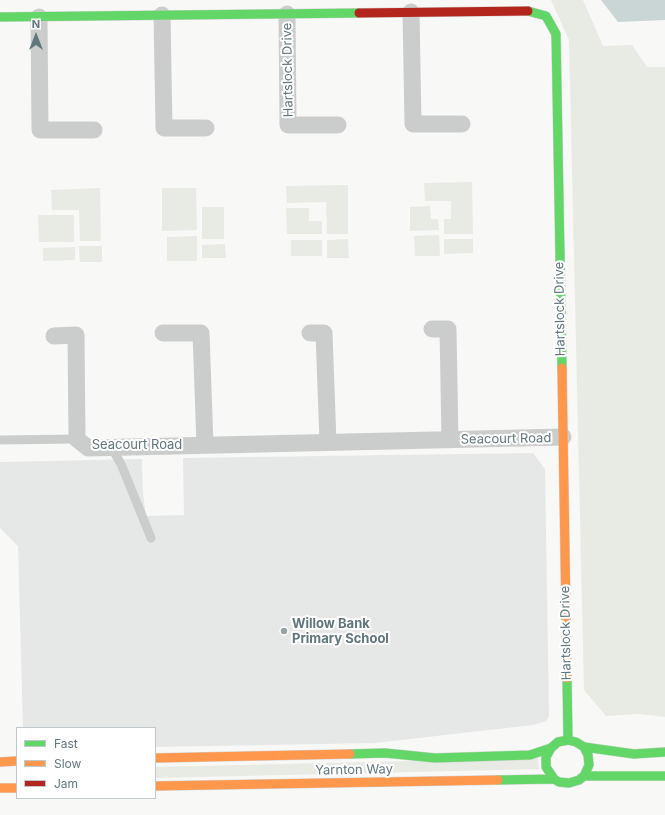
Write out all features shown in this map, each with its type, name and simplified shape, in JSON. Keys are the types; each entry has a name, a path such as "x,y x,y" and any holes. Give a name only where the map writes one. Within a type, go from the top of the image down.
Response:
{"street":[{"name":"Hartslock Drive","path":"286,9 288,125 338,125"},
{"name":"Hartslock Drive","path":"0,17 162,15 286,9 411,12 527,11 546,16 556,34 568,740"},
{"path":"411,12 413,124 462,124"},
{"path":"162,15 164,128 206,128"},
{"path":"39,17 40,130 94,130"},
{"name":"Seacourt Road","path":"432,329 448,329 450,440"},
{"path":"163,333 201,333 205,445"},
{"path":"310,333 324,333 328,442"},
{"name":"Seacourt Road","path":"54,336 76,335 77,439 88,448 563,438"},
{"path":"568,740 576,742 584,747 634,754 665,752"},
{"name":"Yarnton Way","path":"156,758 385,753 435,758 530,755 551,748 558,742 568,740"},
{"path":"584,747 588,755 589,765 584,776"},
{"path":"551,748 546,757 546,767 554,779"},
{"name":"Yarnton Way","path":"156,786 554,779 559,782 569,783 579,780 584,776 664,777 662,764 665,755"},
{"path":"0,762 16,761"},
{"path":"0,788 16,788"}],"lane":[{"path":"467,0 467,11"},
{"path":"0,440 77,439"},
{"path":"111,447 120,464 151,538"}],"shaded area":[{"path":"551,0 583,0 603,46 632,45 647,67 665,67 665,717 639,714 606,716 584,690 569,40"},
{"path":"601,0 665,0 665,20 618,22"},
{"path":"472,182 473,234 444,234 444,219 451,219 451,201 425,201 424,183"},
{"path":"348,185 348,234 327,234 326,202 287,203 286,186"},
{"path":"100,188 101,241 80,241 79,210 52,210 51,190"},
{"path":"162,188 196,188 197,230 162,231"},
{"path":"430,206 431,219 438,219 439,230 410,231 410,207"},
{"path":"202,207 224,207 224,239 202,239"},
{"path":"286,208 309,208 309,221 322,221 322,234 287,234"},
{"path":"38,215 74,215 74,242 39,242"},
{"path":"439,235 440,256 415,256 414,236"},
{"path":"197,236 197,261 167,261 167,237"},
{"path":"348,239 349,258 327,258 327,240"},
{"path":"444,239 473,239 473,253 444,254"},
{"path":"291,240 322,240 322,256 291,256"},
{"path":"225,244 226,258 202,258 202,245"},
{"path":"79,246 102,246 102,262 80,262"},
{"path":"75,247 75,260 43,261 43,248"},
{"name":"Willow Bank Primary School","path":"533,453 545,469 549,716 546,721 533,725 375,743 156,747 156,727 23,727 18,546 0,528 0,462 142,459 143,493 146,516 184,515 183,458"},
{"path":"538,758 539,769 156,778 156,767"}],"traffic: fast":[{"path":"528,11 546,16 556,34 562,368"},
{"path":"0,17 359,13"},
{"path":"567,678 568,740"},
{"path":"350,754 385,753 435,758 530,755 551,748 558,742 568,740 576,742 584,747 588,755 589,765 584,776 579,780 569,783 559,782 554,779 546,767 546,757 551,748"},
{"path":"584,747 634,754 665,752"},
{"path":"584,776 664,776"},
{"path":"498,780 554,779"}],"traffic: slow":[{"path":"562,368 567,678"},
{"path":"156,758 350,754"},
{"path":"0,762 16,761"},
{"path":"156,786 498,780"},
{"path":"0,788 16,788"}],"traffic: jam":[{"path":"359,13 528,11"}],"place":[{"name":"Willow Bank Primary School","path":"284,631"}]}
